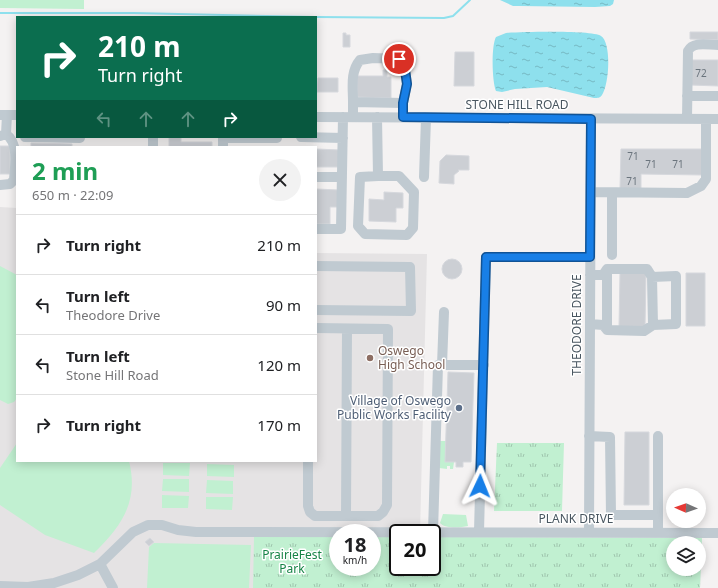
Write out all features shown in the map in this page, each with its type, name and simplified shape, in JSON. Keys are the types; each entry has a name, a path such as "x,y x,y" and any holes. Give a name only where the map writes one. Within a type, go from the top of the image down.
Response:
{"street":[{"path":"687,119 687,54 689,48 695,45 718,45"},
{"path":"317,229 341,229 343,138 353,102 352,79 354,66 360,60 373,58 399,59 404,63 407,84 403,103 403,117"},
{"path":"688,96 718,96"},
{"path":"353,102 403,103"},
{"path":"0,185 10,184 14,180 14,148 12,140 3,135 8,115"},
{"name":"STONE HILL ROAD","path":"317,117 718,119"},
{"path":"377,117 378,176"},
{"path":"424,177 426,118"},
{"name":"THEODORE DRIVE","path":"589,532 591,119"},
{"path":"591,192 687,193 701,186 706,179 706,119"},
{"path":"317,137 343,138"},
{"path":"223,141 277,141"},
{"path":"378,176 399,176 414,192 413,228 408,235 365,234 358,226 360,177 378,176"},
{"path":"317,177 342,177"},
{"path":"612,193 612,255"},
{"path":"479,532 486,257 590,257"},
{"path":"317,266 410,267 411,311 317,310"},
{"path":"607,270 607,330"},
{"path":"590,275 603,274 607,270 676,276 676,324 653,325 644,331 607,330 603,325 590,324"},
{"path":"649,273 653,325"},
{"path":"442,365 444,312"},
{"path":"308,462 308,506 310,512 315,516 378,516 383,512 387,505 388,329 317,328"},
{"path":"346,516 348,329"},
{"path":"433,524 438,365 484,365"},
{"path":"589,436 610,437 611,515 658,515"},
{"path":"658,436 658,532"},
{"name":"PLANK DRIVE","path":"0,586 28,587 54,583 78,575 100,564 133,532 148,525 162,525 178,530 196,532 389,532"},
{"name":"PLANK DRIVE","path":"441,532 718,533"},
{"path":"100,564 113,588"}],"shaded area":[{"name":"Oswego High School","path":"0,207 16,208 16,462 317,462 317,253 427,254 420,524 389,524 389,576 441,576 441,566 666,542 666,576 700,576 700,588 0,588"}],"green space":[{"path":"0,0 84,0 84,9 0,8"},
{"path":"0,266 16,274 16,399 14,402 8,404 0,400"},
{"path":"440,441 446,441 454,462 453,469 450,469 450,466 447,466 447,469 439,468"},
{"path":"497,443 564,443 562,511 494,511"},
{"path":"16,444 16,462 129,462 132,475 130,501 120,523 113,533 94,553 45,535 0,505 0,468"},
{"path":"163,463 190,463 189,476 163,475"},
{"path":"207,464 234,465 234,477 207,476"},
{"path":"163,479 189,479 189,492 162,491"},
{"path":"207,480 233,481 233,494 206,493"},
{"path":"162,495 189,496 188,508 162,508"},
{"path":"206,497 233,497 232,510 206,509"},
{"path":"443,514 466,515 468,526 453,528 443,525 440,523"},
{"name":"PrairieFest Park","path":"254,536 329,536 329,576 381,576 381,537 389,537 389,576 441,576 441,537 666,538 666,576 700,576 700,588 253,588"},
{"path":"154,543 251,545 249,588 147,588 149,547"}],"water":[{"path":"500,0 614,0 613,4 610,6 595,7 513,6"},
{"path":"571,32 601,36 607,47 608,55 608,74 602,95 599,98 594,98 547,87 515,89 502,92 496,91 493,64 494,42 496,37 506,33"}],"building":[{"path":"690,32 718,32 718,40 690,39"},
{"path":"343,33 350,35 350,47 343,47"},
{"path":"455,52 474,52 474,86 454,86"},
{"path":"690,60 718,60 718,86 690,85"},
{"path":"383,70 387,70 387,77 391,77 391,98 357,97 357,76 383,76"},
{"path":"318,78 338,78 338,92 317,92"},
{"path":"169,138 181,138 181,142 212,142 212,146 169,146"},
{"path":"31,143 72,144 72,146 31,146"},
{"path":"0,146 10,146 10,174 0,174"},
{"path":"317,149 340,150 340,167 317,167"},
{"path":"621,149 702,149 702,175 641,174 641,189 620,189"},
{"path":"446,155 469,156 469,170 458,170 459,171 454,175 454,184 439,183 440,161"},
{"path":"317,189 339,190 339,207 330,207 330,224 317,224"},
{"path":"384,192 403,193 403,208 396,208 396,222 369,221 369,199 384,200"},
{"path":"452,259 459,262 462,269 459,276 452,279 445,276 442,269 445,262"},
{"path":"620,273 646,273 645,327 619,327"},
{"path":"686,273 705,273 705,326 686,326"},
{"path":"448,372 474,373 471,462 463,462 463,467 456,467 456,462 445,462"},
{"path":"625,432 649,432 649,505 624,505"},
{"path":"150,538 154,542 149,546 145,542"}],"waterway":[{"path":"317,17 444,18 453,16 470,0"},
{"path":"0,13 134,13 270,16"}],"place":[{"name":"Oswego High School","path":"370,358"},
{"name":"Village of Oswego Public Works Facility","path":"459,408"}],"route":[{"path":"399,59 404,63 407,84 403,103 403,117 591,119 590,257 486,257 480,486"}]}
